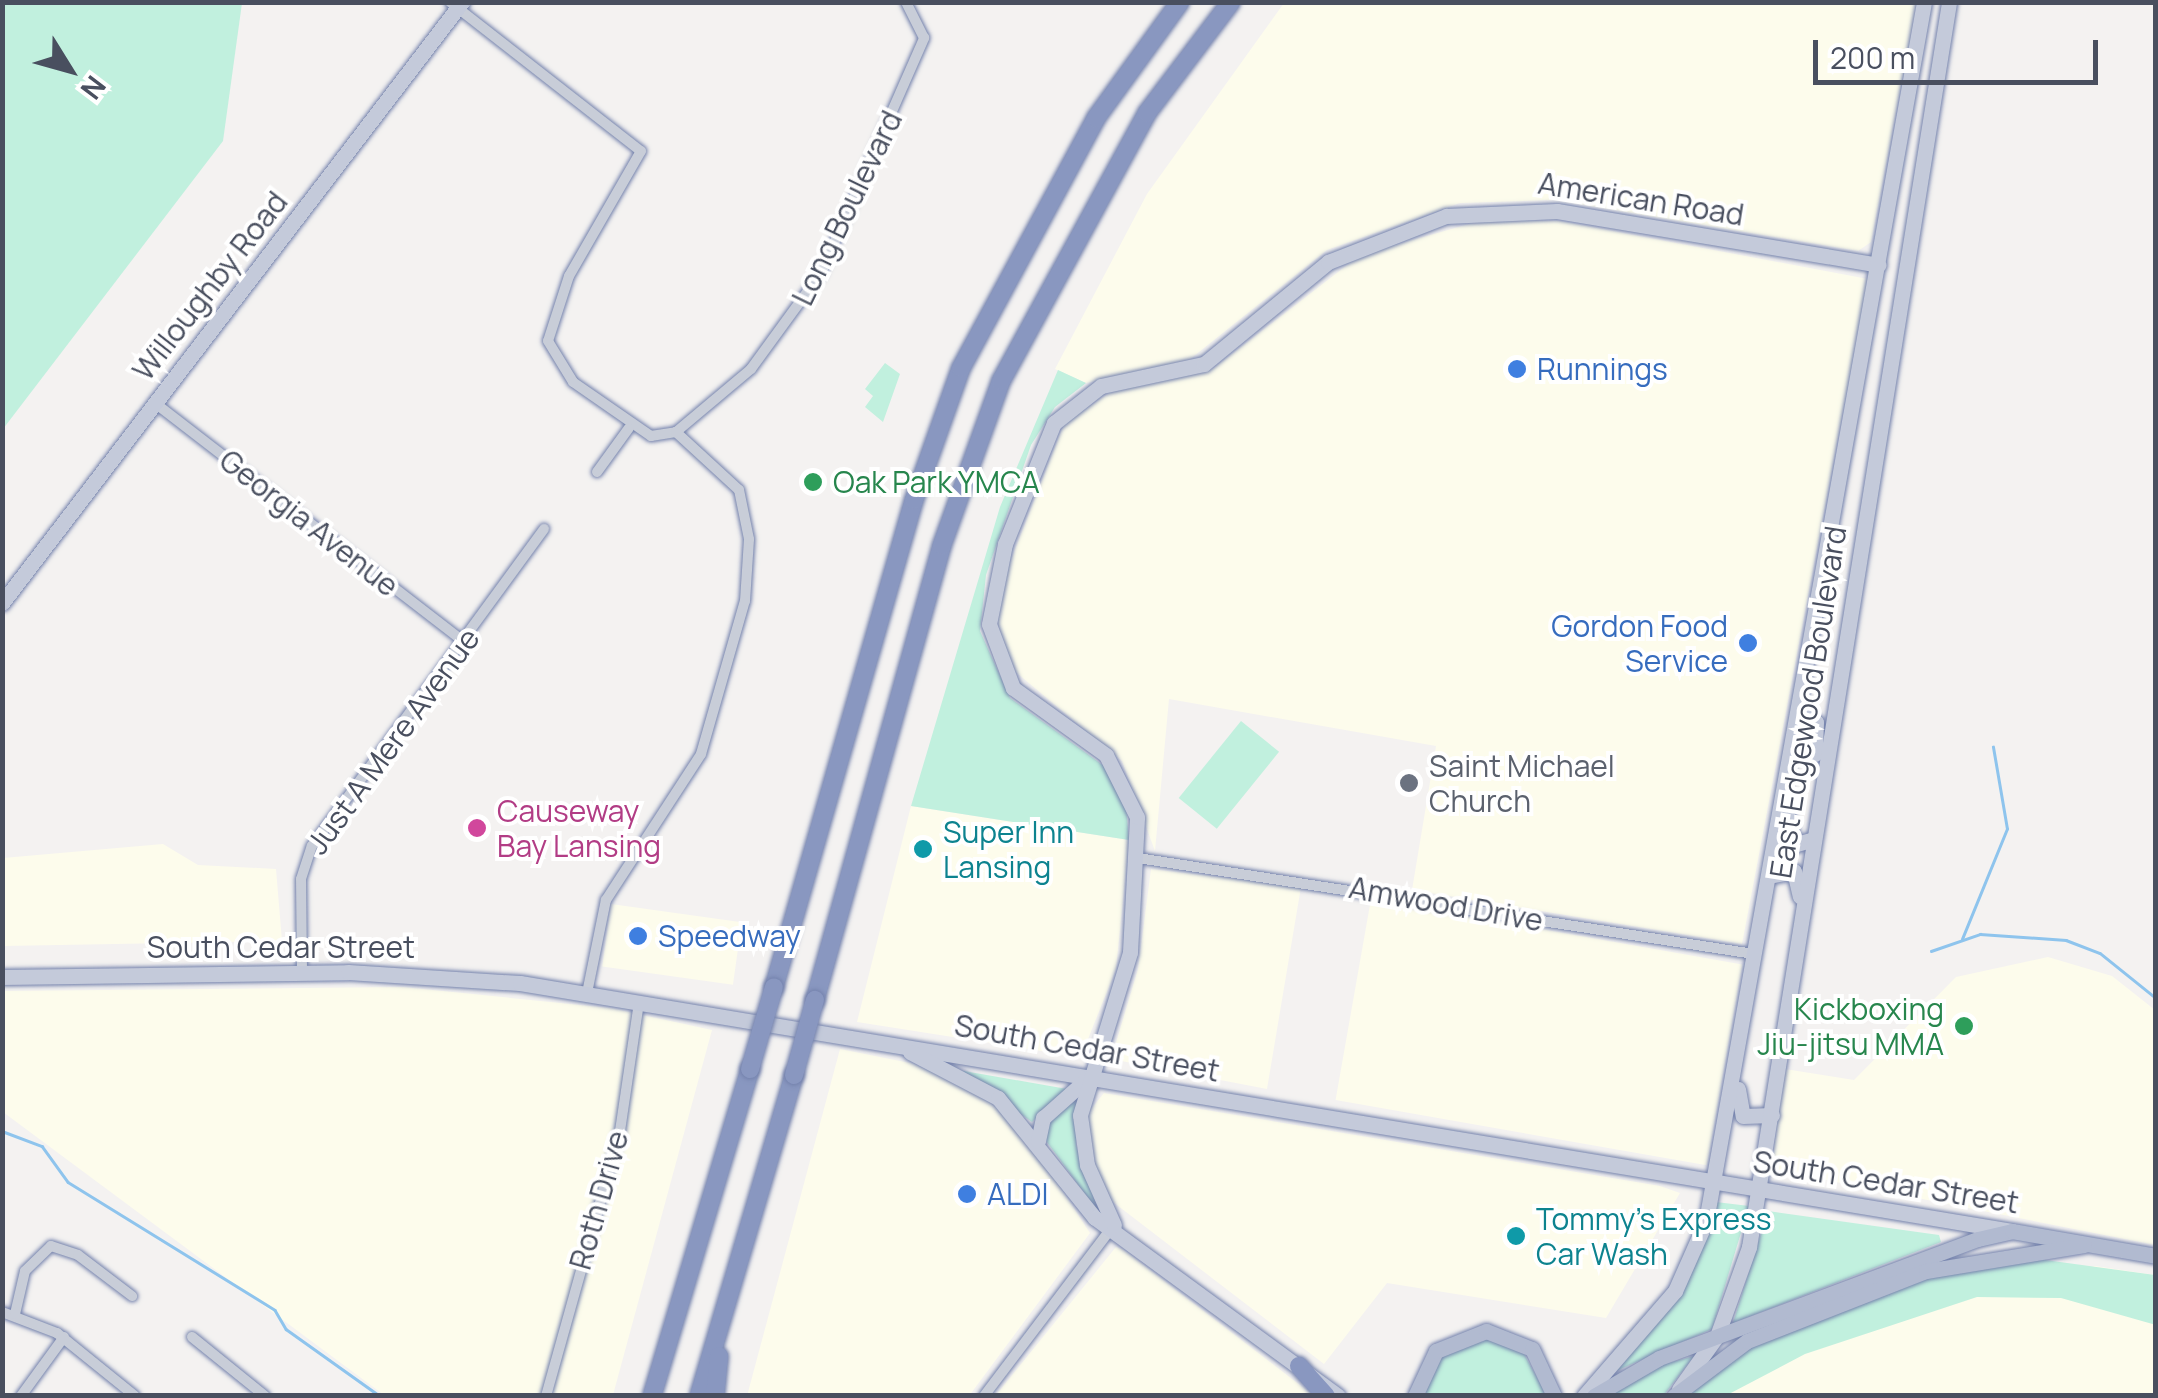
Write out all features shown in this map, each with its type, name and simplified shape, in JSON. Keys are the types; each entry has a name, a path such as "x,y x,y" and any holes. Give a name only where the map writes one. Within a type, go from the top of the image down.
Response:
{"highway":[{"path":"652,1396 914,500 961,368 1096,118 1180,2"},
{"path":"699,1396 794,1075 942,545 1001,381 1148,113 1231,2"},
{"path":"716,1396 723,1320"},
{"path":"1298,1366 1326,1396"}],"main road":[{"name":"South Cedar Street","path":"2012,1231 2156,1256"},
{"path":"1594,1396 1717,1336 2012,1231"},
{"path":"1675,1394 1747,1341 1936,1267 2088,1244"},
{"path":"1414,1396 1436,1350 1479,1331 1532,1349 1554,1396"}],"street":[{"name":"Long Boulevard","path":"676,432 751,369 821,273 924,38 906,2"},
{"path":"1924,2 1915,92 1935,94"},
{"path":"1941,2 1944,38"},
{"name":"East Edgewood Boulevard","path":"1675,1394 1717,1336 1760,1189 1854,577 1949,2"},
{"path":"457,4 641,151 570,276 548,342 572,382 629,428 676,432 739,490 749,539 745,601 701,754 606,900 586,992"},
{"name":"Willoughby Road","path":"2,603 457,4"},
{"name":"East Edgewood Boulevard","path":"1584,1396 1680,1285 1714,1181 1802,714 1920,23"},
{"path":"1900,131 1920,140 1909,247"},
{"name":"American Road","path":"1114,1226 1083,1150 1089,1077 1130,952 1138,858 1136,810 1120,774 1017,693 990,634 994,582 1032,466 1072,404 1120,379 1204,364 1328,262 1446,216 1557,211 1878,264"},
{"path":"1868,315 1874,331 1856,436 1865,454 1875,451"},
{"name":"Georgia Avenue","path":"155,403 464,642"},
{"path":"597,472 629,428"},
{"path":"1842,479 1860,490 1854,577"},
{"name":"Just A Mere Avenue","path":"302,972 301,879 312,846 544,529"},
{"path":"1802,714 1818,726 1818,812"},
{"path":"1798,736 1786,833 1800,847 1814,839"},
{"name":"Amwood Drive","path":"1138,858 1754,954"},
{"path":"1769,876 1787,868 1801,885 1790,1004"},
{"name":"South Cedar Street","path":"2,976 302,972 586,992 2012,1231"},
{"path":"1747,991 1736,1102 1753,1121 1772,1115"},
{"name":"Roth Drive","path":"546,1396 620,1131 639,1002"},
{"path":"893,1044 992,1094 1038,1141 1087,1209 1338,1396"},
{"path":"1038,1141 1043,1118 1089,1077"},
{"path":"984,1396 1114,1226"},
{"path":"16,1314 24,1270 51,1246 78,1254 132,1296"},
{"path":"2,1312 16,1314 64,1337 135,1396"},
{"path":"21,1396 64,1337"},
{"path":"192,1337 251,1392 265,1396"}],"shaded area":[{"path":"1284,3 1917,3 1871,242 1858,251 1554,200 1460,203 1327,250 1189,360 1086,383 1055,369 1147,194"},
{"path":"1483,220 1559,221 1868,279 1742,944 1412,890 1436,746 1169,699 1155,851 1122,761 1011,668 998,623 1004,578 1064,424 1112,391 1214,368 1360,255"},
{"path":"911,806 1129,840 1116,969 1084,1049 1067,1055 857,1022"},
{"path":"163,844 198,865 276,869 282,941 3,946 3,858"},
{"path":"1151,869 1301,887 1267,1089 1111,1059 1138,969"},
{"path":"1371,899 1742,964 1707,1165 1336,1100"},
{"path":"611,904 742,922 733,985 602,966"},
{"path":"2048,957 2112,976 2155,1010 2155,1245 1771,1169 1785,1069 1854,1080 1956,977"},
{"path":"403,987 610,1008 712,1030 613,1395 384,1395 3,1112 2,991"},
{"path":"840,1049 915,1064 989,1099 1023,1130 1090,1233 969,1396 747,1396"},
{"path":"1104,1093 1660,1186 1680,1193 1606,1318 1387,1283 1324,1364 1113,1202 1092,1162 1086,1115"},
{"path":"1116,1247 1124,1250 1313,1395 996,1395"},
{"path":"2095,1266 2155,1275 2155,1395 1685,1396 1746,1349"}],"green space":[{"path":"3,2 242,3 223,141 3,429"},
{"path":"885,363 900,374 883,422 865,407 873,396 865,389"},
{"path":"1058,370 1086,383 1055,407 1031,445 986,575 980,631 1010,698 1104,766 1126,806 1129,840 911,806 1000,507"},
{"path":"1241,721 1279,752 1217,829 1179,798"},
{"path":"964,1071 1067,1089 1032,1122"},
{"path":"1077,1093 1076,1145 1099,1213 1044,1138 1046,1123"},
{"path":"1716,1202 1749,1206 1712,1329 1616,1371 1687,1281"},
{"path":"1768,1211 1939,1235 1941,1242 1733,1323"},
{"path":"2038,1259 2155,1275 2156,1325 2061,1298 1977,1297 1805,1354 1727,1395 1685,1396 1746,1349 1938,1274"},
{"path":"1484,1338 1523,1352 1547,1396 1421,1396 1441,1354"},
{"path":"1694,1356 1664,1395 1602,1396 1654,1367"}],"waterway":[{"path":"1962,939 2007,829 1993,747"},
{"path":"1931,951 1980,934 2066,940 2100,953 2156,998"},
{"path":"2,1131 42,1146 68,1182 275,1310 286,1329 380,1396"}],"place":[{"name":"Runnings","path":"1517,369"},
{"name":"Oak Park YMCA","path":"813,482"},
{"name":"Gordon Food Service","path":"1748,643"},
{"name":"Saint Michael Church","path":"1409,783"},
{"name":"Causeway Bay Lansing","path":"477,828"},
{"name":"Super Inn Lansing","path":"923,849"},
{"name":"Speedway","path":"638,936"},
{"name":"Kickboxing Jiu-jitsu MMA","path":"1964,1026"},
{"name":"ALDI","path":"967,1194"},
{"name":"Tommy's Express Car Wash","path":"1516,1236"}]}
